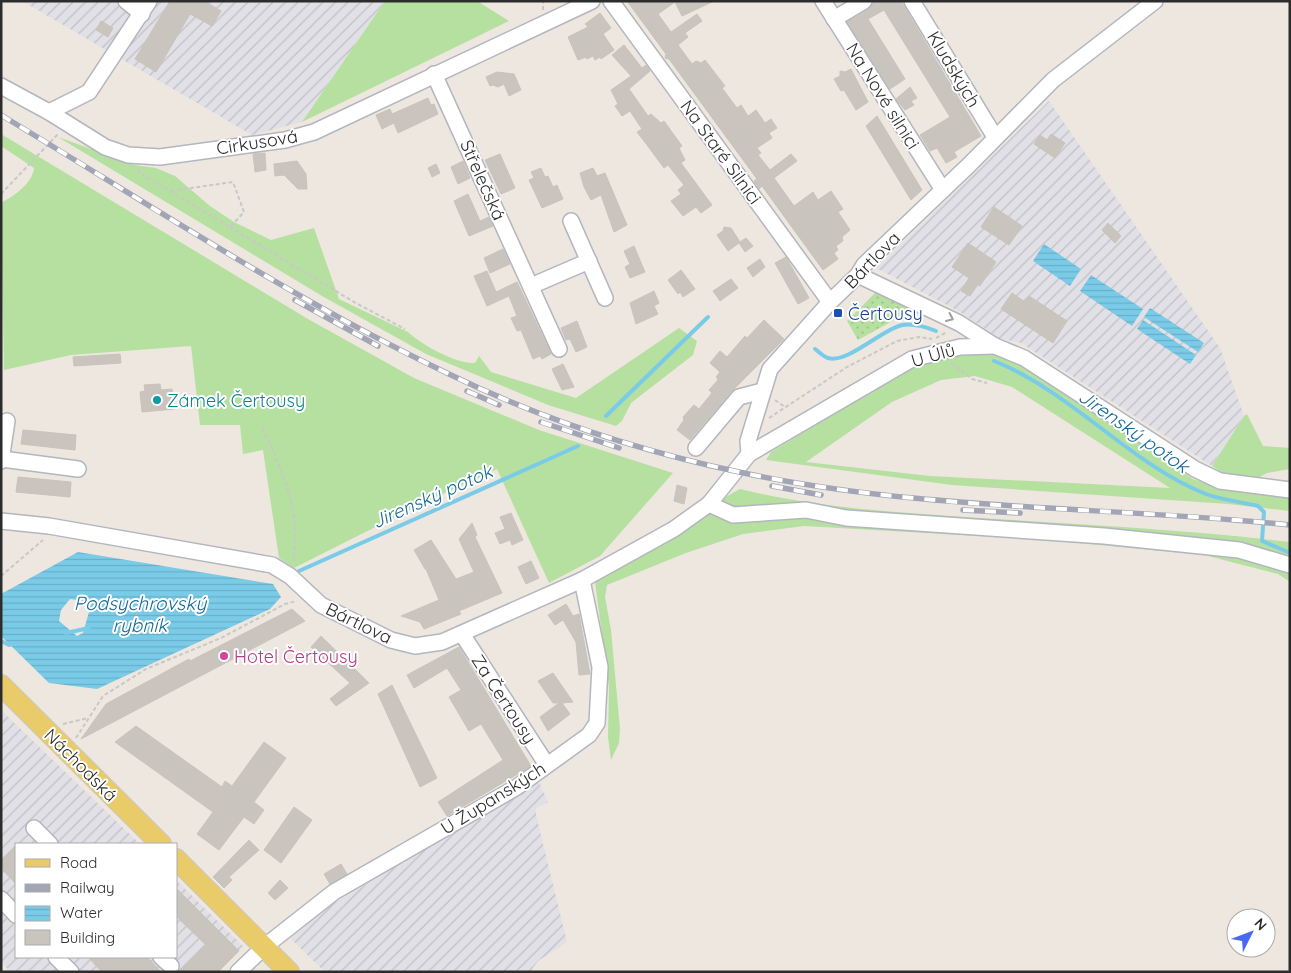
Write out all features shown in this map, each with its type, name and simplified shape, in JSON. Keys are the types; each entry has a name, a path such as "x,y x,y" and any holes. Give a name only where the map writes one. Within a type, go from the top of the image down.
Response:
{"main road":[{"name":"Náchodská","path":"1,686 160,843"},
{"path":"180,869 290,972"}],"street":[{"path":"50,112 89,92 145,7 126,1"},
{"name":"Cirkusová","path":"1,86 50,112 105,147 128,155 160,156 285,140 314,132 592,1"},
{"name":"Na Staré Silnici","path":"611,1 830,302"},
{"name":"Na Nové silnici","path":"823,1 943,190"},
{"path":"834,19 864,1"},
{"name":"Kludských","path":"912,1 995,137"},
{"name":"Bártlova","path":"1,521 49,526 272,565 290,576 321,606 391,640 415,646 442,642 582,580 627,557 690,519 709,504 747,456 748,441 754,419 767,395 770,369 830,302 858,276 864,265 1054,80 1155,1"},
{"name":"Střelečská","path":"434,74 559,349"},
{"path":"571,221 605,298"},
{"path":"531,286 589,261"},
{"name":"U Úlů","path":"858,276 960,323 995,346"},
{"path":"995,346 1024,358 1162,442 1195,470 1220,480 1290,490"},
{"name":"U Úlů","path":"747,456 912,359 960,347 995,346"},
{"path":"696,448 740,397 767,395"},
{"path":"7,421 1,460 78,469"},
{"path":"709,504 733,515 806,510 846,518 1104,536 1239,550 1290,565"},
{"name":"U Županských","path":"238,972 264,947 334,892 517,787 589,735 597,723 600,667 582,580"},
{"name":"Za Čertousy","path":"462,634 547,765"},
{"path":"34,828 49,843"},
{"path":"1,900 15,914"},
{"path":"57,958 71,972"}],"path":[{"path":"1,194 52,139"},
{"path":"128,155 140,173 354,302 405,329"},
{"path":"170,191 233,182 244,212 230,227"},
{"path":"754,419 763,422 847,367 896,341 919,337 934,340 960,323"},
{"path":"942,351 956,368 972,379 987,382"},
{"path":"767,395 786,407"},
{"path":"262,428 277,459 293,507 296,527 290,576"},
{"path":"1,576 45,538"},
{"path":"74,743 103,696 146,669 221,638 285,604 297,601"},
{"path":"56,725 89,718"}],"shaded area":[{"path":"22,1 385,1 302,122 252,135"},
{"path":"1049,101 1220,348 1244,416 1212,466 1021,343 999,338 962,313 876,268"},
{"path":"1,710 139,843 15,843 15,958 178,958 178,882 243,946 218,972 10,972 1,961"},
{"path":"539,782 548,802 536,808 536,815 567,942 538,961 530,972 325,972 290,938 326,908"}],"green space":[{"path":"385,1 477,1 509,21 302,122"},
{"path":"1,134 308,319 414,378 539,430 673,473 600,556 549,583 497,469 423,503 294,568 279,558 263,450 243,454 240,425 200,425 191,346 71,355 4,370 1,203 17,193 26,184 33,174 34,168 1,146"},
{"path":"58,137 135,165 156,168 175,176 210,206 234,222 271,240 314,228 339,299 408,332 430,348 449,357 475,363 479,356 491,372 576,398 679,328 697,341 693,355 631,403 622,421 616,426 548,405 426,354 322,296"},
{"path":"877,291 918,310 917,316 896,319 858,340 847,321"},
{"path":"977,352 1001,352 1024,364 1193,479 1223,489 1290,498 1290,511 1228,504 952,485 766,460 771,452 914,366 948,356","holes":["975,376 1012,387 1170,488 930,476 806,462 892,402 941,380"]},
{"path":"1247,414 1263,446 1290,448 1290,469 1267,473 1258,478 1224,474 1212,466"},
{"path":"740,489 796,500 880,511 1168,530 1290,542 1290,582 1278,574 1204,555 1047,540 804,526 743,534 686,553 607,585 605,597 611,630 620,729 619,743 611,760 608,737 609,688 595,582 610,571 661,544 709,508"}],"water":[{"path":"1044,244 1081,269 1070,286 1033,261"},
{"path":"1091,275 1143,309 1132,326 1080,291"},
{"path":"1150,308 1204,343 1198,352 1144,317"},
{"path":"1143,320 1196,355 1190,364 1137,329"},
{"name":"Podsychrovský rybník","path":"78,552 273,584 281,597 270,609 97,689 49,683 1,636 1,594","holes":["70,599 84,601 89,612 83,633 77,636 59,621 61,610"]}],"building":[{"path":"170,1 204,1 221,11 212,26 190,14 156,72 135,59"},
{"path":"627,1 714,1 682,16 675,2 658,14 671,32 697,14 702,21 685,33 688,37 678,45 692,64 696,61 701,63 705,60 725,86 722,88 737,108 741,105 748,116 756,110 765,123 771,119 777,128 769,133 772,138 757,148 761,153 758,155 770,170 791,154 797,161 774,178 794,206 813,192 818,200 831,191 843,209 838,212 850,230 842,237 843,241 836,246 838,250 834,253 838,259 823,270 762,186 759,189 754,181 757,179 669,59 665,58 666,54"},
{"path":"873,1 901,1 981,136 954,152 957,157 946,163 937,148 930,151 920,135 950,117 884,10 868,19 905,79 890,89 847,22 869,9"},
{"path":"600,13 611,28 603,34 614,50 601,59 600,57 595,60 593,56 578,60 568,37 588,27 585,24"},
{"path":"101,21 113,28 108,37 96,30"},
{"path":"624,45 642,68 646,65 650,71 629,89 648,116 651,114 661,123 664,121 682,146 679,148 685,160 681,163 712,205 701,213 696,207 683,216 671,201 681,194 678,190 684,185 668,165 664,168 637,132 642,129 630,111 622,116 615,106 618,104 611,90 631,76 612,55"},
{"path":"851,69 868,102 856,110 844,90 841,91 834,79 840,76 840,71 845,72"},
{"path":"497,72 514,74 521,90 509,96 504,84 498,87 490,86 486,77"},
{"path":"910,87 917,98 911,101 914,105 905,110 896,99"},
{"path":"428,98 431,105 434,104 438,114 398,133 394,123 382,129 376,115 390,109 392,114"},
{"path":"877,116 922,190 911,200 866,126"},
{"path":"1051,134 1065,143 1055,158 1034,144 1040,135 1047,140"},
{"path":"265,153 266,170 255,172 253,154"},
{"path":"500,154 515,188 501,194 485,160"},
{"path":"297,161 306,174 307,189 298,189 284,175 275,176 274,164"},
{"path":"463,161 470,178 458,184 451,167"},
{"path":"436,164 440,173 432,177 428,168"},
{"path":"541,168 545,177 548,176 553,187 557,185 563,199 542,208 529,180 534,178 531,172"},
{"path":"593,168 597,176 605,173 627,225 614,232 601,195 591,200 584,187 580,173"},
{"path":"468,194 480,221 489,217 493,226 469,236 454,201"},
{"path":"994,207 1022,226 1009,245 981,227"},
{"path":"1108,223 1121,236 1115,243 1102,230"},
{"path":"724,227 731,228 740,242 746,238 753,246 745,252 739,243 728,251 717,235 723,231"},
{"path":"968,243 996,262 980,286 978,284 970,296 961,291 969,278 952,267"},
{"path":"634,246 645,272 630,278 625,267 630,264 624,251"},
{"path":"503,249 510,264 490,273 484,258"},
{"path":"786,257 809,298 798,304 775,263"},
{"path":"760,259 765,267 753,277 747,268"},
{"path":"681,270 695,289 683,297 680,292 678,294 668,280"},
{"path":"487,271 496,292 517,282 551,354 542,359 540,356 533,359 521,330 517,331 511,318 517,316 509,296 487,306 474,276"},
{"path":"731,279 738,288 720,301 713,291"},
{"path":"654,291 659,303 654,306 658,314 636,324 630,303"},
{"path":"1012,293 1025,302 1029,296 1067,321 1053,343 1001,309"},
{"path":"764,320 784,339 732,391 690,440 677,430 684,420 683,417 694,405 699,409 712,393 709,390 717,381 716,377 720,372 710,363 720,351 727,357 745,336 747,338"},
{"path":"577,321 587,347 576,352 570,339 566,340 561,328"},
{"path":"120,354 121,363 74,366 73,357"},
{"path":"563,364 574,387 562,390 552,369"},
{"name":"Zámek Čertousy","path":"160,384 161,390 172,389 174,409 142,412 140,392 145,391 144,385"},
{"path":"23,430 76,435 75,450 21,444"},
{"path":"18,477 71,482 70,497 16,492"},
{"path":"677,485 687,488 684,504 674,501"},
{"path":"511,513 523,540 512,545 510,540 500,544 495,533 505,529 500,517"},
{"path":"472,523 477,535 475,537 502,593 459,611 461,614 424,629 420,622 401,616 439,600 426,569 414,550 431,540 456,579 474,572 459,539"},
{"path":"531,561 539,578 526,584 518,567"},
{"path":"566,604 573,616 579,614 590,674 579,675 576,642 563,620 555,625 548,615"},
{"path":"292,609 305,621 81,739 106,704 189,659 190,661"},
{"path":"321,636 369,683 336,706 330,699 350,683 311,647"},
{"path":"459,647 531,766 447,816 438,802 503,760 481,724 469,731 449,697 461,690 447,668 414,688 407,675"},
{"path":"553,673 573,702 562,703 570,714 548,731 540,717 559,703 553,703 538,681"},
{"path":"392,685 437,778 420,787 378,694"},
{"path":"136,726 222,787 225,781 232,786 264,742 286,758 254,802 264,810 254,824 244,817 219,850 197,834 213,812 115,742"},
{"path":"294,807 312,820 281,863 264,850"},
{"path":"249,840 259,850 229,877 232,880 224,888 213,877"},
{"path":"15,846 15,883 1,868 1,860"},
{"path":"341,864 347,874 330,884 324,874"},
{"path":"280,880 288,888 275,900 268,893"},
{"path":"178,890 239,951 218,972 178,972 206,945 178,918"},
{"path":"89,958 148,958 161,972 102,972"}],"waterway":[{"name":"Jirenský potok","path":"606,416 708,317"},
{"name":"Jirenský potok","path":"815,349 823,356 836,359 854,352 884,333 902,325 915,325 936,331"},
{"name":"Jirenský potok","path":"994,361 1022,374 1049,391 1126,447 1178,481 1212,496 1258,506 1264,512 1262,541 1290,553"},
{"name":"Jirenský potok","path":"299,571 578,446"},
{"name":"Jirenský potok","path":"66,633 89,628"},
{"name":"Jirenský potok","path":"1,641 9,645 13,644"}],"railway":[{"path":"1,115 223,251 336,316 393,346 520,406 628,444 739,472 807,485 876,494 944,501 1290,525"},
{"path":"295,300 378,346"},
{"path":"467,391 499,405"},
{"path":"541,422 619,448"},
{"path":"772,486 821,495"},
{"path":"963,510 1020,513"}],"place":[{"name":"Čertousy","path":"838,313"},
{"name":"Zámek Čertousy","path":"157,400"},
{"name":"Hotel Čertousy","path":"224,656"}]}
